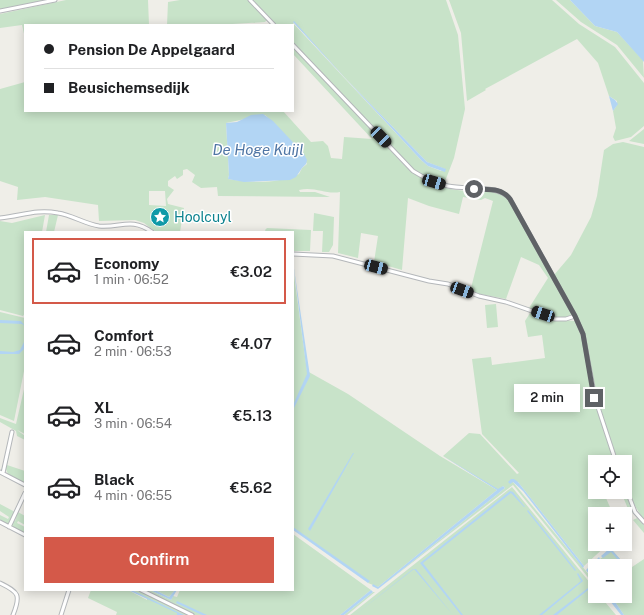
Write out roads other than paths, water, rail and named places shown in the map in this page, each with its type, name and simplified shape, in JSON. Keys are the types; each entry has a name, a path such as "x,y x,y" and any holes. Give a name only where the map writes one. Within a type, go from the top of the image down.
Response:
{"street":[{"path":"0,11 55,0"},
{"path":"250,0 273,24"},
{"path":"294,46 417,174 447,186 465,189 496,189 507,195 575,316 583,334 594,398 614,455"},
{"path":"0,218 34,211 50,212 66,215 99,226 131,223 138,224 150,231"},
{"path":"294,254 333,256 429,281 448,284 479,296 506,302 555,319 566,319 575,316"},
{"path":"12,432 1,472 24,484"},
{"path":"9,527 24,496"},
{"path":"630,499 635,512 644,522"},
{"path":"0,522 24,534"},
{"path":"0,583 14,590 18,595 18,602 14,615"},
{"path":"61,615 69,591"},
{"path":"143,591 192,615"}],"water":[{"path":"570,0 644,0 644,62 617,32 595,26"},
{"path":"294,21 346,79 427,162 446,169 445,172 428,166 421,160 293,22"},
{"path":"609,96 618,104 613,111"},
{"name":"De Hoge Kuijl","path":"263,114 273,121 304,154 307,160 306,164 296,177 290,180 244,182 228,179 226,123 237,122 251,115"},
{"name":"Hoolcuyl","path":"155,209 164,210 167,215 165,222 160,224 154,222 152,212"},
{"path":"294,269 310,376 294,408 294,403 307,374"},
{"path":"0,320 21,321 24,325 22,324 0,323"},
{"path":"24,342 24,349 19,354 0,354 0,351 13,352 20,350"},
{"path":"354,453 310,531 308,529"},
{"path":"443,456 498,489 503,486 505,488 378,589 372,586 373,584 378,587 497,490"},
{"path":"511,479 518,482 584,566 583,568 523,491 513,482 510,484 508,482"},
{"path":"510,491 513,492 525,507 511,493 423,563 463,615 461,615 420,563"},
{"path":"528,510 576,570 575,571 527,511"},
{"path":"294,528 370,581 368,583 294,531"},
{"path":"607,551 613,551 620,559 617,559 611,552 603,558 601,556"},
{"path":"413,569 414,569 355,615"},
{"path":"414,569 416,569 453,615"},
{"path":"578,573 583,581 542,615 539,615 581,581 577,574"},
{"path":"588,588 588,590 557,615 553,615"},
{"path":"371,590 373,592 344,615 340,615"},
{"path":"130,591 134,591 184,615 177,615 177,613"},
{"path":"152,591 157,591 169,597 174,591 176,591 171,600"},
{"path":"177,601 207,615 202,615 176,603"},
{"path":"612,603 616,603 624,615 621,615"}],"place":[{"name":"Hoolcuyl","path":"160,217"}]}
